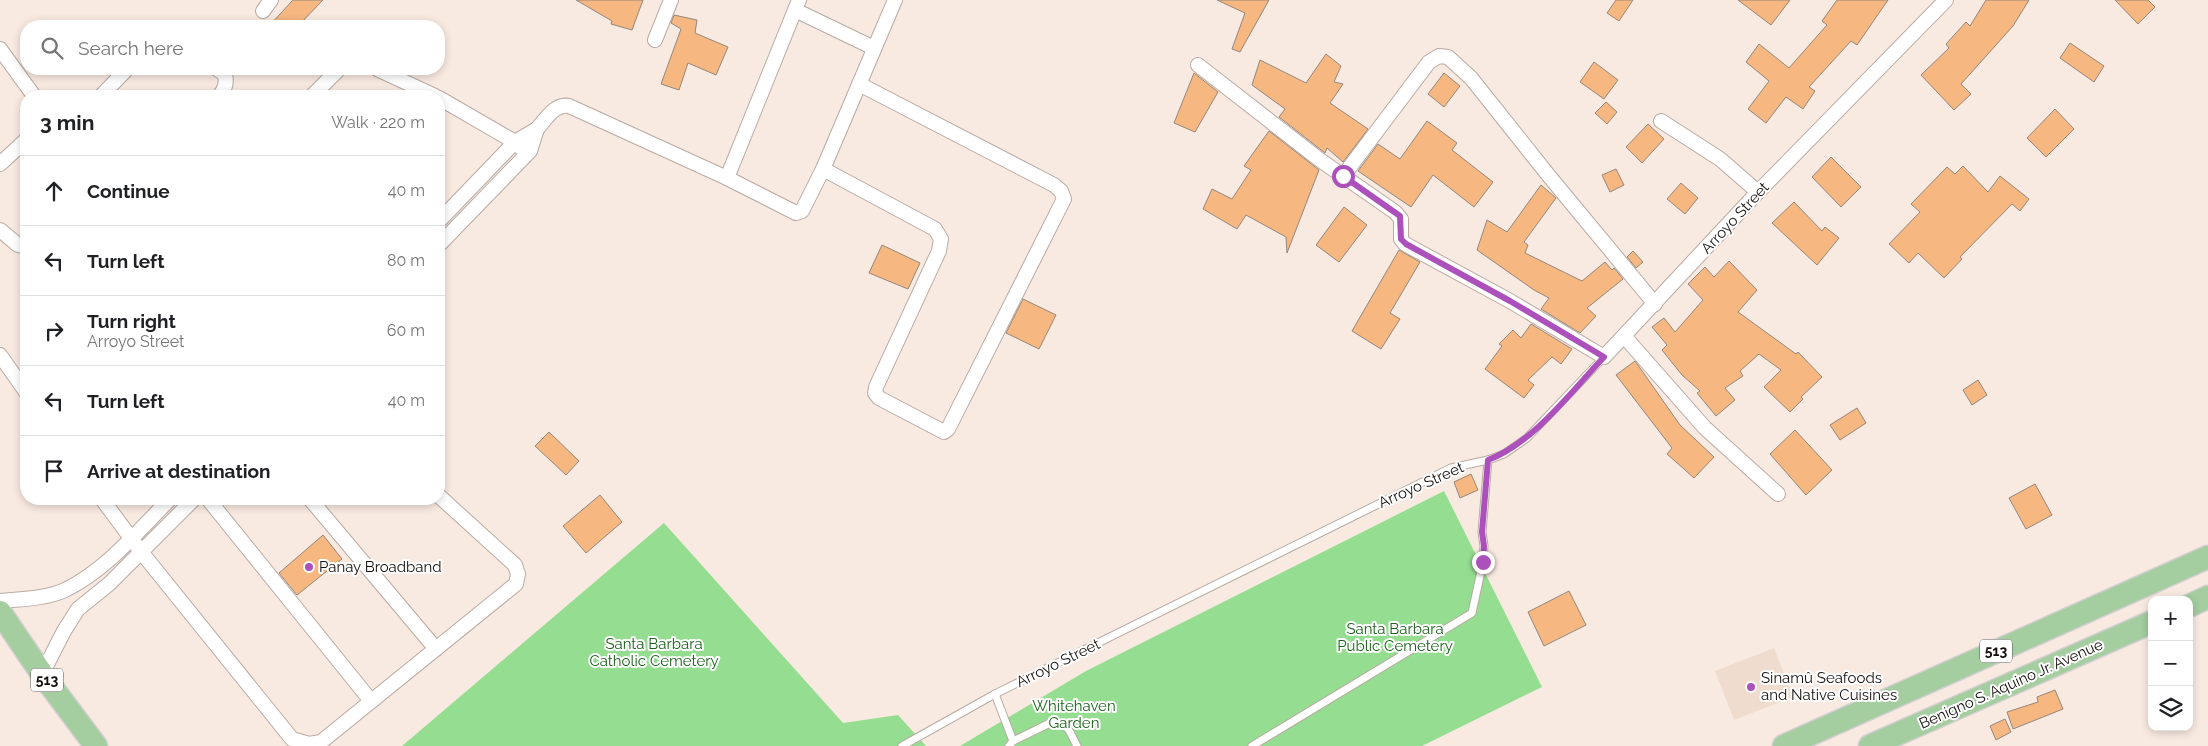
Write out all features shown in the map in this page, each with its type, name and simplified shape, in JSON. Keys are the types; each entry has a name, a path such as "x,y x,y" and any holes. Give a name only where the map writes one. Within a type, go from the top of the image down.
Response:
{"main road":[{"name":"513","path":"1784,746 2208,557"},
{"path":"2193,604 2208,598"},
{"name":"513","path":"3,623 96,746"},
{"name":"Benigno S. Aquino Jr. Avenue","path":"1870,746 2148,624"},
{"path":"1978,659 1991,693"}],"street":[{"path":"656,40 671,0"},
{"path":"445,215 515,142 536,129 555,108 562,105 569,106 727,178 796,213 802,211 823,169 895,0"},
{"name":"Arroyo Street","path":"1604,357 1758,192 1946,0"},
{"path":"727,178 797,5 874,48"},
{"path":"0,49 30,90"},
{"path":"1343,176 1429,62 1439,56 1448,57 1485,94 1549,176 1655,304"},
{"path":"1198,65 1343,176 1400,216 1401,239 1406,244 1510,301 1604,357"},
{"path":"107,90 121,75"},
{"path":"224,90 225,75"},
{"path":"318,90 333,75"},
{"path":"389,75 420,90"},
{"path":"823,169 935,229 941,239 939,251 876,387 875,394 879,398 944,432 948,429 1064,199 1061,191 1054,185 859,84"},
{"path":"445,103 515,142 527,154"},
{"path":"1662,121 1720,159 1758,192"},
{"path":"445,239 530,151 536,129"},
{"path":"0,164 20,146"},
{"path":"0,230 20,246"},
{"path":"1624,336 1705,428 1778,494"},
{"path":"0,355 20,381"},
{"path":"106,505 288,740 292,739 309,744 322,742 516,584 518,574 515,565 445,501"},
{"path":"0,601 40,597 64,591 90,575 164,505"},
{"path":"42,674 64,631 78,609 109,584 188,505"},
{"path":"213,505 371,701"},
{"path":"315,505 436,649"}],"lane":[{"name":"Arroyo Street","path":"902,746 995,694 1451,468 1488,460 1504,454 1527,438 1604,357"},
{"path":"1252,746 1472,613 1483,562 1484,546 1482,532 1488,460"},
{"path":"995,694 1011,743 1050,723 1064,724 1077,746"}],"shaded area":[{"path":"1774,648 1793,697 1734,720 1715,671"}],"green space":[{"name":"Santa Barbara Public Cemetery","path":"1444,491 1542,687 1422,746 960,746 1086,671"},
{"name":"Santa Barbara Catholic Cemetery","path":"664,523 843,723 898,715 926,746 402,746"}],"building":[{"path":"293,0 323,0 304,20 275,20"},
{"path":"576,0 643,0 632,30 611,24 612,21"},
{"path":"1217,0 1269,0 1240,52 1232,49 1245,13"},
{"path":"1616,0 1633,0 1619,21 1607,13"},
{"path":"1738,0 1790,0 1771,25"},
{"path":"1837,0 1888,0 1857,45 1851,41 1809,87 1815,91 1803,109 1786,97 1766,123 1748,109 1769,81 1746,62 1759,44 1789,68 1827,25 1822,21"},
{"path":"1986,0 2029,0 2013,26 1961,84 1971,94 1954,110 1921,75 1949,48 1946,44 1966,22 1970,26"},
{"path":"2115,0 2148,0 2155,7 2138,24"},
{"path":"674,15 697,20 695,33 728,47 716,75 688,63 679,90 661,84 681,29 671,23"},
{"path":"2070,43 2104,66 2094,82 2060,58"},
{"path":"1326,54 1341,66 1334,82 1343,84 1330,103 1368,129 1343,162 1327,148 1325,153 1279,117 1285,109 1252,85 1260,60 1306,83"},
{"path":"1594,62 1618,80 1604,99 1580,82"},
{"path":"1194,73 1218,92 1195,132 1174,123"},
{"path":"1444,73 1460,86 1444,107 1428,94"},
{"path":"1606,102 1617,112 1607,124 1595,113"},
{"path":"2055,109 2074,129 2046,157 2027,138"},
{"path":"1427,121 1457,143 1452,150 1493,182 1474,207 1433,175 1411,207 1358,171 1378,144 1400,159"},
{"path":"1648,124 1664,139 1642,163 1626,147"},
{"path":"1269,131 1319,170 1287,253 1286,237 1246,215 1237,229 1203,209 1212,189 1232,199 1251,170 1244,166"},
{"path":"1831,157 1861,187 1841,207 1812,177"},
{"path":"1963,166 1988,192 2000,176 2029,199 2020,211 2012,204 1960,257 1962,259 1944,278 1918,253 1909,263 1889,244 1920,212 1911,204 1947,167 1955,174"},
{"path":"1616,169 1624,185 1610,192 1602,175"},
{"path":"1681,183 1698,198 1685,214 1667,199"},
{"path":"1541,185 1556,198 1524,242 1528,245 1525,253 1582,281 1605,262 1612,270 1614,268 1623,279 1587,308 1596,316 1580,333 1541,309 1549,298 1534,290 1477,250 1487,220 1507,232"},
{"path":"1794,202 1822,231 1825,227 1839,238 1817,265 1772,223"},
{"path":"1344,207 1367,225 1339,262 1316,245"},
{"path":"882,245 920,263 908,289 869,273"},
{"path":"1399,250 1420,262 1390,313 1400,319 1381,349 1352,331"},
{"path":"1633,251 1643,262 1636,268 1627,257"},
{"path":"1729,261 1757,290 1738,312 1796,354 1798,352 1822,377 1801,397 1803,399 1790,412 1764,387 1781,370 1759,354 1740,371 1743,376 1725,388 1735,400 1716,416 1697,393 1700,391 1682,375 1662,350 1667,345 1652,327 1664,318 1675,332 1703,300 1688,284 1705,267 1714,277"},
{"path":"1023,299 1056,315 1039,349 1006,333"},
{"path":"1531,324 1572,349 1561,364 1552,357 1528,380 1534,385 1524,398 1485,369 1502,346 1499,344 1513,330 1521,338"},
{"path":"1635,361 1680,425 1714,457 1694,478 1667,454 1672,448 1616,375"},
{"path":"1978,380 1987,395 1972,405 1963,390"},
{"path":"1857,408 1866,423 1840,440 1830,425"},
{"path":"1795,430 1832,470 1806,495 1770,454"},
{"path":"549,432 579,461 566,475 535,446"},
{"path":"1471,474 1478,490 1460,498 1454,482"},
{"path":"2035,484 2052,515 2026,529 2009,498"},
{"path":"600,495 622,522 586,553 563,526"},
{"name":"Panay Broadband","path":"323,535 342,559 297,595 279,573"},
{"path":"1569,591 1586,625 1544,646 1528,612"},
{"path":"2055,690 2063,709 2013,729 2007,712 2038,702 2037,697"},
{"path":"2005,719 2011,732 1996,740 1990,726"}],"place":[{"name":"Panay Broadband","path":"309,567"},
{"name":"Sinamû Seafoods and Native Cuisines","path":"1751,687"}],"route":[{"path":"1343,176 1400,216 1401,239 1406,244 1510,301 1604,357 1527,438 1504,454 1488,460 1482,532 1484,546 1483,562"}],"park label":[{"name":"Whitehaven Garden","path":"1074,714"}]}
